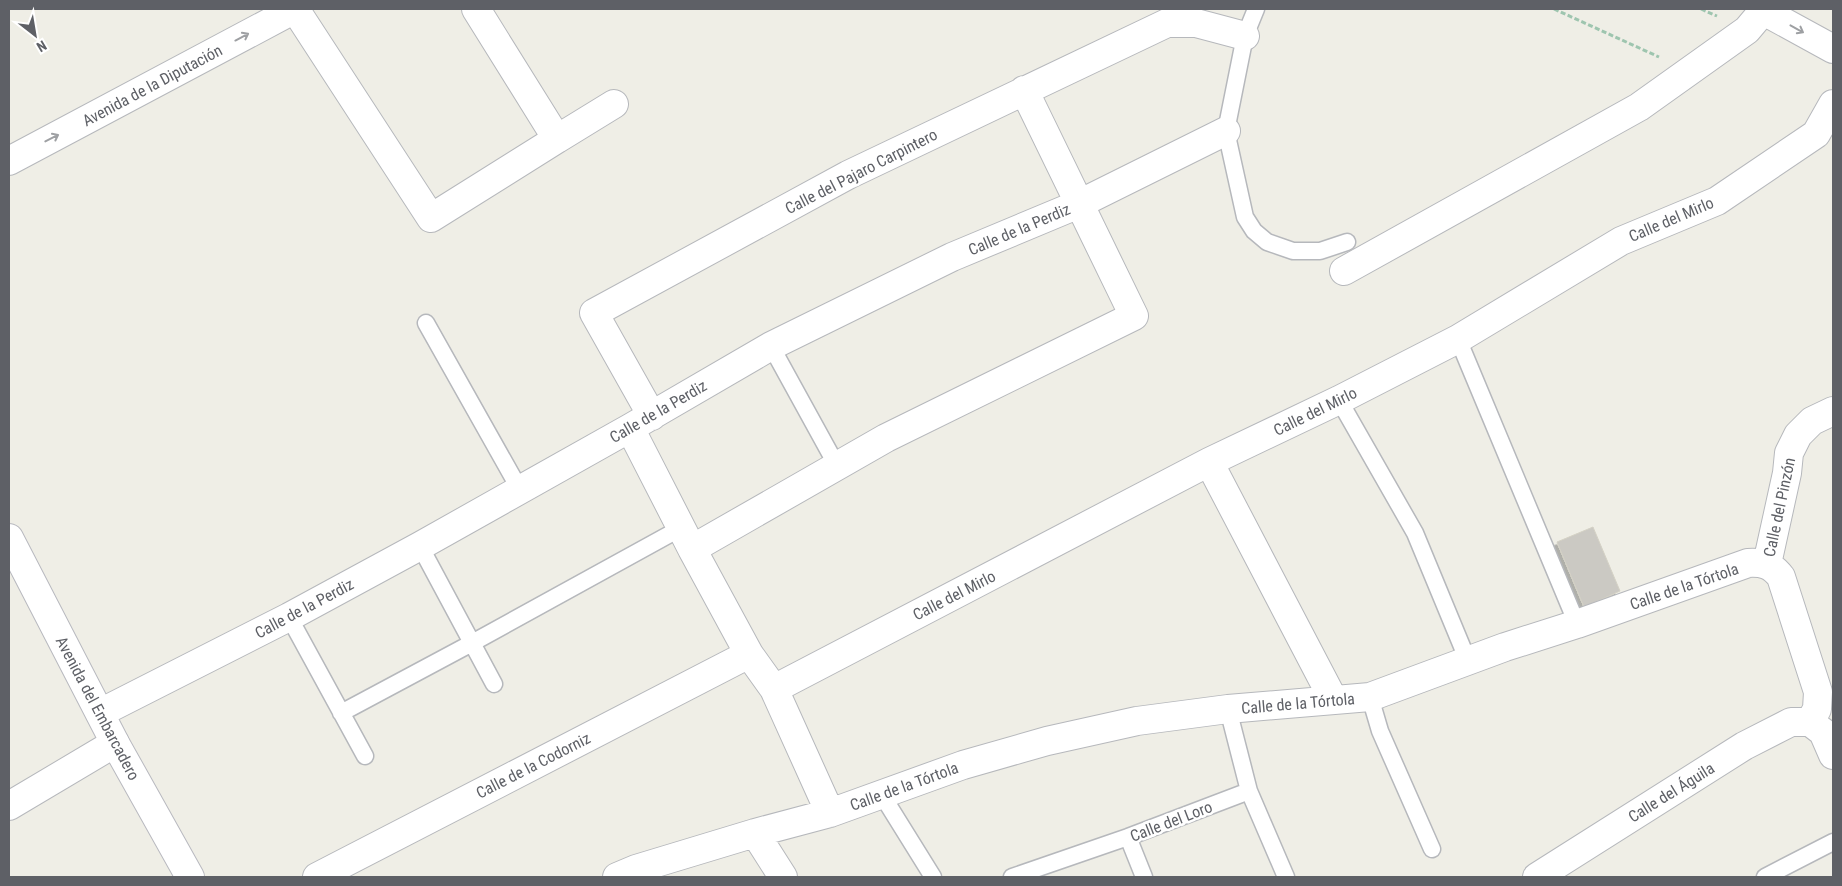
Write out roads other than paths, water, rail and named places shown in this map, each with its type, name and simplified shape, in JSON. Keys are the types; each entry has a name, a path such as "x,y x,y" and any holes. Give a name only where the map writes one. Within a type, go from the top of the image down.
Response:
{"street":[{"path":"295,9 432,218 614,104"},
{"name":"Avenida de la Diputación","path":"9,161 295,9"},
{"path":"476,9 557,139"},
{"path":"1344,271 1639,107 1747,30 1762,10 1833,49"},
{"name":"Calle del Pajaro Carpintero","path":"641,422 594,313 848,175 1167,23 1196,23 1245,36"},
{"path":"686,539 837,466 886,438 1134,316 1024,90"},
{"name":"Calle del Mirlo","path":"774,688 1209,462 1339,400 1458,339 1621,241 1717,201 1816,134 1833,104"},
{"name":"Calle de la Perdiz","path":"100,713 420,546 641,422 771,346 952,257 1079,204 1226,131"},
{"name":"Calle del Pinzón","path":"1767,564 1789,453 1798,435 1812,421 1833,411"},
{"path":"641,422 686,539 749,654 774,688 830,813"},
{"path":"1209,462 1333,699"},
{"name":"Avenida del Embarcadero","path":"9,538 100,713 190,877"},
{"name":"Calle de la Tórtola","path":"631,875 755,833 830,813 963,764 1047,741 1137,722 1228,709 1370,697 1505,646 1577,624 1748,563 1758,562 1767,564"},
{"path":"1767,564 1776,569 1781,577 1818,692 1817,709 1810,722 1823,732 1833,755"},
{"name":"Calle de la Codorniz","path":"317,877 749,654"},
{"name":"Calle del Águila","path":"1537,877 1744,746 1791,722 1810,722"},
{"path":"9,806 116,742"},
{"path":"755,833 783,877"}],"lane":[{"path":"1256,9 1245,36 1226,131 1245,217 1254,232 1267,242 1293,251 1320,251 1347,242"},
{"path":"426,323 520,490"},
{"path":"1458,339 1577,624"},
{"path":"771,346 837,466"},
{"path":"1339,400 1415,533 1468,661"},
{"path":"341,713 472,643 686,539"},
{"path":"420,546 494,684"},
{"path":"288,616 365,756"},
{"path":"1370,697 1380,731 1432,849"},
{"path":"1228,709 1249,791 1286,877"},
{"name":"Calle del Loro","path":"1012,877 1128,837 1249,791"},
{"path":"882,795 933,877"},
{"path":"1128,837 1144,877"},
{"path":"1766,877 1833,842"}]}
